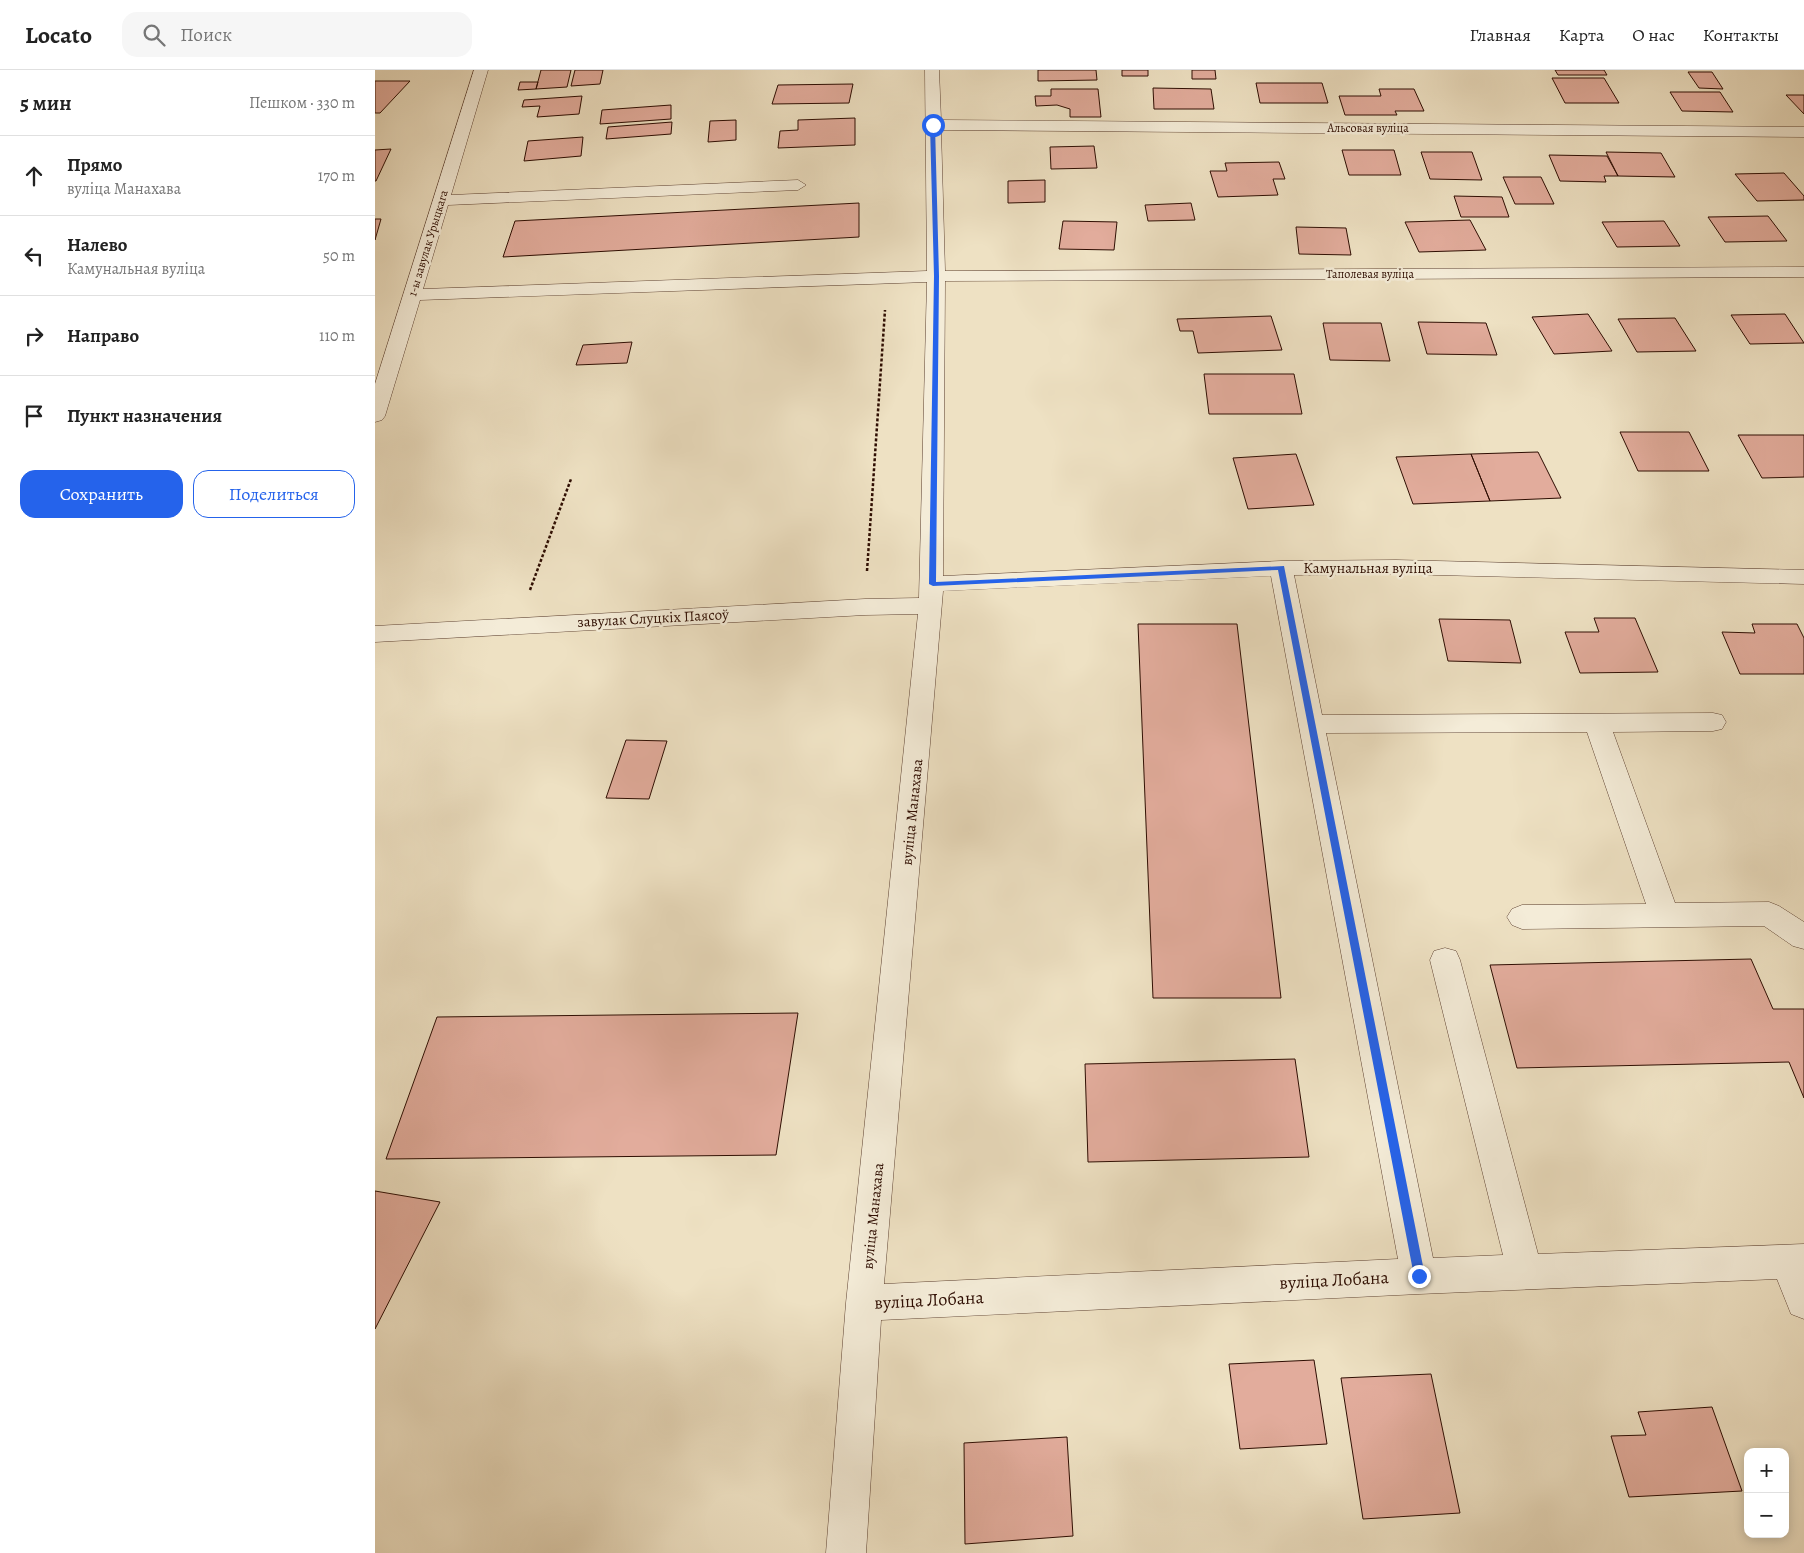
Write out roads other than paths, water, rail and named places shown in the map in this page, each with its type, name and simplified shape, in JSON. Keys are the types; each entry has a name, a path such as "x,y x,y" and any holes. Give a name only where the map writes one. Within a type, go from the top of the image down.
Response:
{"street":[{"name":"1-ы завулак Урыцкага","path":"375,416 481,70"},
{"name":"вуліца Манахава","path":"846,1553 864,1303 932,595 936,276 932,70"},
{"name":"Альсовая вуліца","path":"933,125 1804,132"},
{"path":"441,200 797,185"},
{"name":"Таполевая вуліца","path":"412,295 936,276 1804,272"},
{"name":"Камунальная вуліца","path":"932,595 1281,568 1396,567 1804,576"},
{"path":"1281,568 1419,1276"},
{"name":"завулак Слуцкіх Паясоў","path":"375,634 865,607 932,595"},
{"path":"1597,722 1665,915"},
{"path":"1311,724 1713,722"},
{"path":"1522,917 1769,914 1804,937"},
{"path":"1445,960 1525,1272"},
{"path":"1795,1261 1804,1301"},
{"name":"вуліца Лобана","path":"864,1303 1419,1276 1795,1261"}]}
